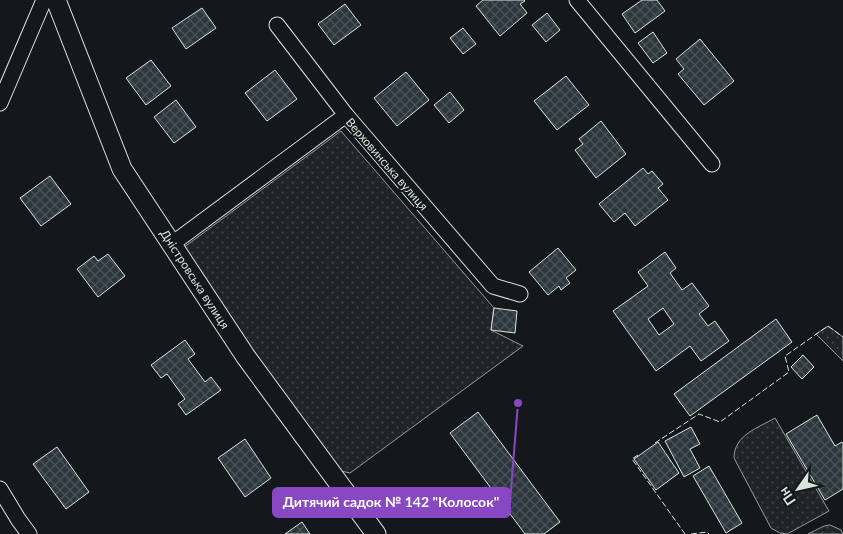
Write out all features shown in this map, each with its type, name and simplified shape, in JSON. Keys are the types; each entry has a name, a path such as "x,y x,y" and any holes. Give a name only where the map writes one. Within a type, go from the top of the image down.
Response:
{"street":[{"path":"0,104 44,0"},
{"name":"Дністровська вулиця","path":"56,0 122,169 246,357 376,534"},
{"path":"578,0 712,164"},
{"path":"277,25 346,115"},
{"name":"Верховинська вулиця","path":"172,244 346,115 493,286 520,294"},
{"path":"0,489 29,534"}],"shaded area":[{"path":"341,131 494,308 491,330 523,346 350,473 341,471 251,352 183,248"},
{"path":"828,326 843,337 843,361 816,334"},
{"path":"775,418 829,511 787,534 780,533 771,528 734,458 735,450 742,438"},
{"path":"830,525 841,530 843,534 808,534 824,526"}],"building":[{"path":"483,0 524,0 520,4 527,13 500,36 476,6"},
{"path":"642,0 657,0 665,11 635,33 622,14"},
{"path":"345,4 361,25 334,45 318,24"},
{"path":"202,8 216,28 186,49 172,28"},
{"path":"547,13 560,30 546,42 532,25"},
{"path":"463,28 476,44 463,54 450,38"},
{"path":"653,32 667,53 653,63 638,43"},
{"path":"700,39 734,81 704,105 678,74 684,69 676,59"},
{"path":"151,60 171,86 146,105 126,78"},
{"path":"275,70 297,99 267,121 245,93"},
{"path":"406,72 429,100 397,126 374,98"},
{"path":"566,76 589,105 557,130 534,101"},
{"path":"450,92 464,110 449,123 434,105"},
{"path":"176,100 196,127 174,143 154,117"},
{"path":"601,121 626,154 596,178 575,150 583,144 579,139"},
{"path":"643,168 648,174 652,171 663,184 658,188 668,200 635,226 625,213 614,222 599,204"},
{"path":"50,176 71,204 41,226 20,198"},
{"path":"558,248 576,270 566,278 570,283 561,290 559,286 548,295 529,272"},
{"path":"665,252 676,268 670,273 682,290 692,283 709,306 699,314 708,326 715,321 729,341 701,361 690,346 656,371 613,311 648,286 638,272","holes":["663,308 674,324 659,335 648,319"]},
{"path":"108,254 125,276 98,297 77,269 94,256 98,261"},
{"path":"494,308 517,311 515,333 491,330"},
{"path":"776,319 792,342 690,416 674,394"},
{"path":"185,340 195,354 188,359 205,382 211,377 221,390 186,415 178,404 185,399 167,374 161,378 151,365"},
{"path":"803,355 814,367 802,379 791,367"},
{"path":"478,412 560,522 544,534 525,534 450,433"},
{"path":"817,415 835,446 842,442 843,444 843,489 825,500 786,434"},
{"path":"691,427 700,444 690,449 700,468 684,477 665,441"},
{"path":"245,439 271,478 245,497 218,458"},
{"path":"658,442 679,473 656,490 634,459"},
{"path":"57,447 89,492 66,509 33,464"},
{"path":"709,466 742,523 726,533 693,476"},
{"path":"302,522 310,534 285,534"}],"fence":[{"path":"655,443 699,414 720,422 789,372 785,356 828,326 843,337"},
{"path":"638,455 632,459 685,534"},
{"path":"691,534 707,532 709,534"}],"place":[{"name":"Дитячий садок № 142 \"Колосок\"","path":"518,403"}]}
